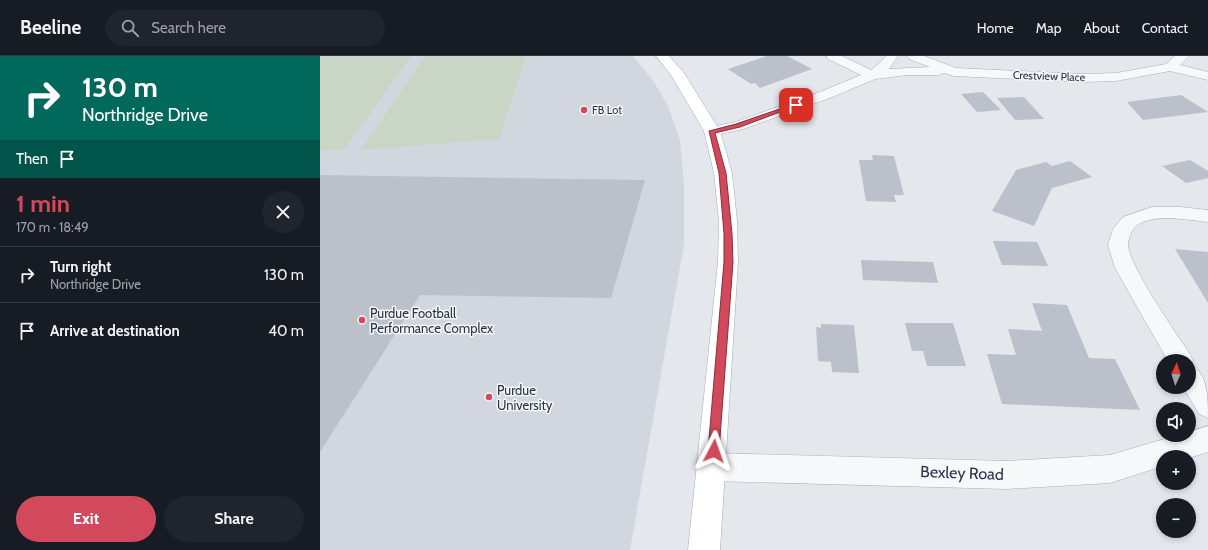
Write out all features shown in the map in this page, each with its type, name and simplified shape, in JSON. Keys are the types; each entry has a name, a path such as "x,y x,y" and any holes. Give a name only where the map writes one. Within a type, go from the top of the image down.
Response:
{"main road":[{"path":"662,56 677,73 712,131 723,173 728,220 728,255 712,467 704,550"}],"street":[{"path":"832,56 872,75 908,71 954,72"},
{"path":"712,131 738,126 825,95 872,75 885,66 892,56"},
{"name":"Crestview Place","path":"913,56 954,72 1083,78 1116,77 1170,67 1183,56"},
{"path":"1170,67 1208,76"},
{"path":"1177,354 1125,268 1118,245 1123,229 1130,221 1152,213 1180,213 1208,216"},
{"path":"1196,386 1208,406"},
{"name":"Bexley Road","path":"712,467 1007,475 1072,472 1110,469 1208,438"}],"shaded area":[{"name":"Purdue University","path":"320,56 633,56 654,82 668,106 680,140 684,185 684,244 630,550 320,550"}],"green space":[{"path":"320,56 411,56 345,149 320,151"},
{"path":"425,56 526,56 499,139 361,150"}],"building":[{"path":"767,56 787,56 812,69 760,88 755,83 751,84 728,69"},
{"path":"983,92 1001,110 977,112 961,94"},
{"path":"1181,95 1208,112 1143,120 1127,102"},
{"path":"1024,97 1044,119 1015,120 997,98"},
{"path":"872,155 894,156 904,195 894,195 896,202 866,201 859,160 873,160"},
{"path":"1190,160 1208,171 1208,178 1186,183 1162,166"},
{"path":"1070,161 1092,177 1052,188 1034,226 992,211 1016,170 1046,162 1052,166"},
{"name":"Purdue Football Performance Complex","path":"320,175 645,180 611,298 420,295 320,452"},
{"path":"993,241 1037,242 1048,266 1002,265"},
{"path":"1175,249 1208,252 1208,303"},
{"path":"861,260 933,262 938,283 863,280"},
{"path":"1032,303 1067,305 1089,358 1115,359 1140,410 1002,404 987,354 1016,355 1008,329 1042,331"},
{"path":"905,323 953,323 966,366 927,366 923,351 912,351"},
{"path":"821,324 854,325 859,373 832,372 831,362 818,361 816,327 821,328"}],"place":[{"name":"FB Lot","path":"584,110"},
{"name":"Purdue Football Performance Complex","path":"362,320"},
{"name":"Purdue University","path":"489,397"}],"route":[{"path":"714,451 728,262 728,220 723,173 712,131 738,126 796,105"}]}
